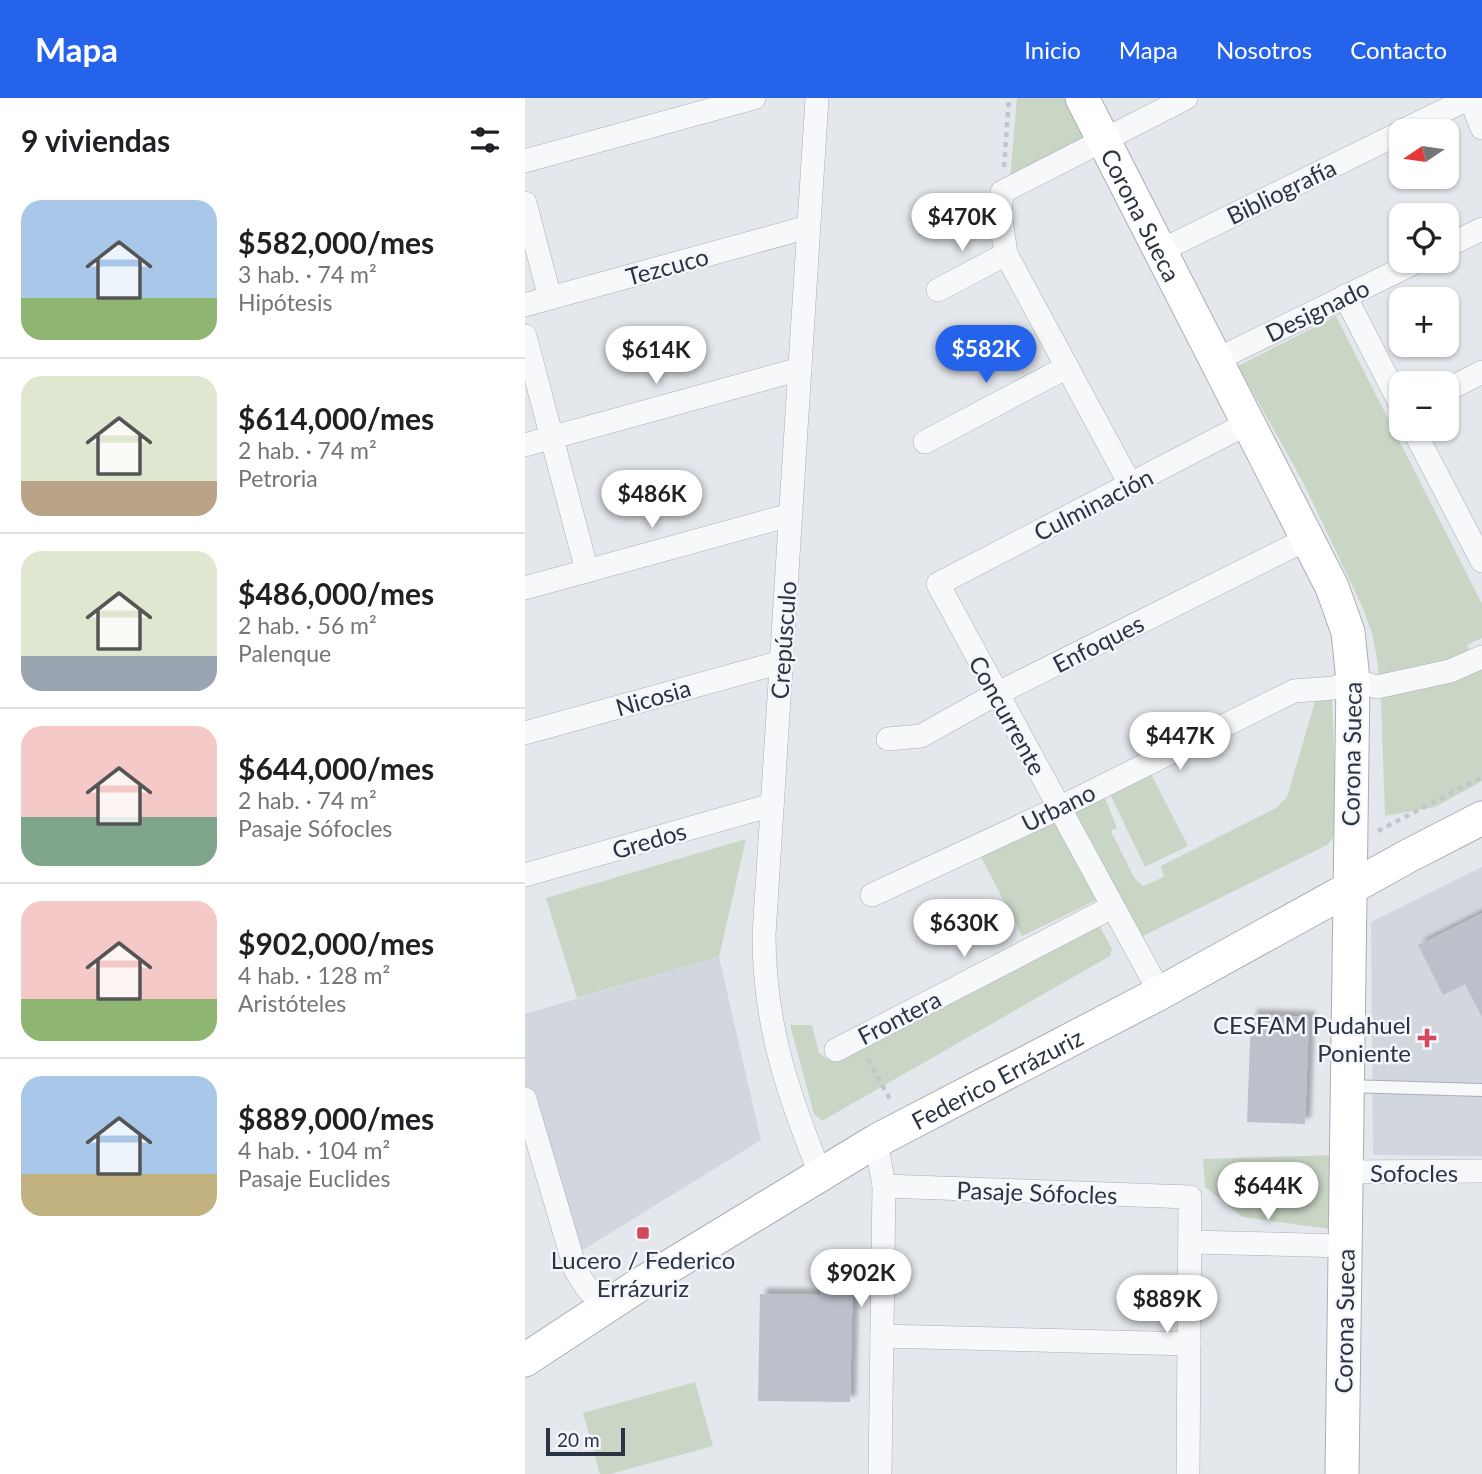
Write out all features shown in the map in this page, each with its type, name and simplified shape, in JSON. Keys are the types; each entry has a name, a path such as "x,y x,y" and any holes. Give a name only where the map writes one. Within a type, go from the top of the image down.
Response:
{"street":[{"path":"525,161 754,98"},
{"name":"Crepúsculo","path":"817,98 764,934 766,992 783,1075 820,1173"},
{"name":"Corona Sueca","path":"1082,98 1341,609 1352,656 1342,1474"},
{"path":"1130,484 1006,254 1000,213 1002,192 1186,98"},
{"path":"1470,98 1482,128"},
{"name":"Bibliografía","path":"1427,119 1470,98"},
{"name":"Bibliografía","path":"1160,251 1389,137"},
{"path":"525,203 550,298"},
{"name":"Tezcuco","path":"525,305 808,227"},
{"path":"1459,240 1482,229"},
{"path":"938,290 1006,254"},
{"name":"Designado","path":"1216,360 1393,273"},
{"path":"1345,296 1389,382"},
{"path":"525,336 587,570"},
{"path":"925,442 1067,367"},
{"path":"525,446 800,369"},
{"path":"1459,384 1482,372"},
{"name":"Culminación","path":"938,584 1248,423"},
{"path":"1421,441 1473,522 1482,561"},
{"path":"525,588 790,515"},
{"name":"Enfoques","path":"888,739 922,736 996,694 1307,539"},
{"name":"Concurrente","path":"938,584 1160,993"},
{"name":"Urbano","path":"872,895 1059,808 1294,691 1334,688 1353,680 1377,687 1450,671 1482,657"},
{"name":"Nicosia","path":"525,733 781,662"},
{"name":"Gredos","path":"525,875 772,804"},
{"name":"Federico Errázuriz","path":"525,1360 820,1173 890,1133 1160,993 1482,818"},
{"name":"Frontera","path":"836,1050 1112,907"},
{"path":"525,1099 576,1270 587,1288 605,1307"},
{"path":"880,1474 884,1186 890,1133"},
{"name":"Sofocles","path":"1346,1172 1482,1171"},
{"name":"Pasaje Sófocles","path":"884,1186 1190,1197 1190,1242"},
{"path":"1188,1474 1190,1242 1345,1246"},
{"path":"882,1336 1189,1344"}],"lane":[{"path":"1347,1086 1482,1090"}],"path":[{"path":"1002,192 1009,98"},
{"path":"1350,846 1482,776"},
{"path":"857,1039 890,1133"}],"shaded area":[{"name":"CESFAM Pudahuel Poniente","path":"1482,867 1482,1156 1373,1155 1371,922"},
{"path":"719,957 761,1140 578,1253 525,1084 525,1014"}],"green space":[{"path":"1017,98 1064,98 1086,141 1010,179"},
{"path":"1336,316 1389,421 1389,441 1399,441 1482,604 1482,638 1467,645 1478,670 1482,668 1482,781 1435,807 1385,816 1381,699 1373,636 1362,606 1303,482 1238,366"},
{"path":"1317,695 1332,696 1337,833 1327,845 1141,937 1074,809 1103,793 1117,828 1111,831 1135,879 1143,886 1164,877 1161,866 1276,808 1287,797"},
{"path":"1149,770 1188,846 1145,867 1109,792"},
{"path":"1055,815 1097,900 1022,936 979,853"},
{"path":"746,839 719,957 577,998 546,898"},
{"path":"1099,925 1112,949 1110,956 822,1121 814,1114 790,1025 812,1025 819,1053 828,1060"},
{"path":"1334,1155 1330,1229 1243,1217 1205,1187 1203,1159"},
{"path":"695,1382 713,1446 610,1474 600,1474 583,1413"}],"building":[{"path":"1482,913 1482,1017 1465,984 1443,995 1418,945"},
{"path":"1251,1015 1309,1017 1305,1124 1247,1122"},
{"path":"820,1274 853,1275 850,1402 758,1401 760,1294 820,1295"}],"place":[{"name":"CESFAM Pudahuel Poniente","path":"1427,1038"},
{"name":"Lucero / Federico Errázuriz","path":"643,1233"}]}
